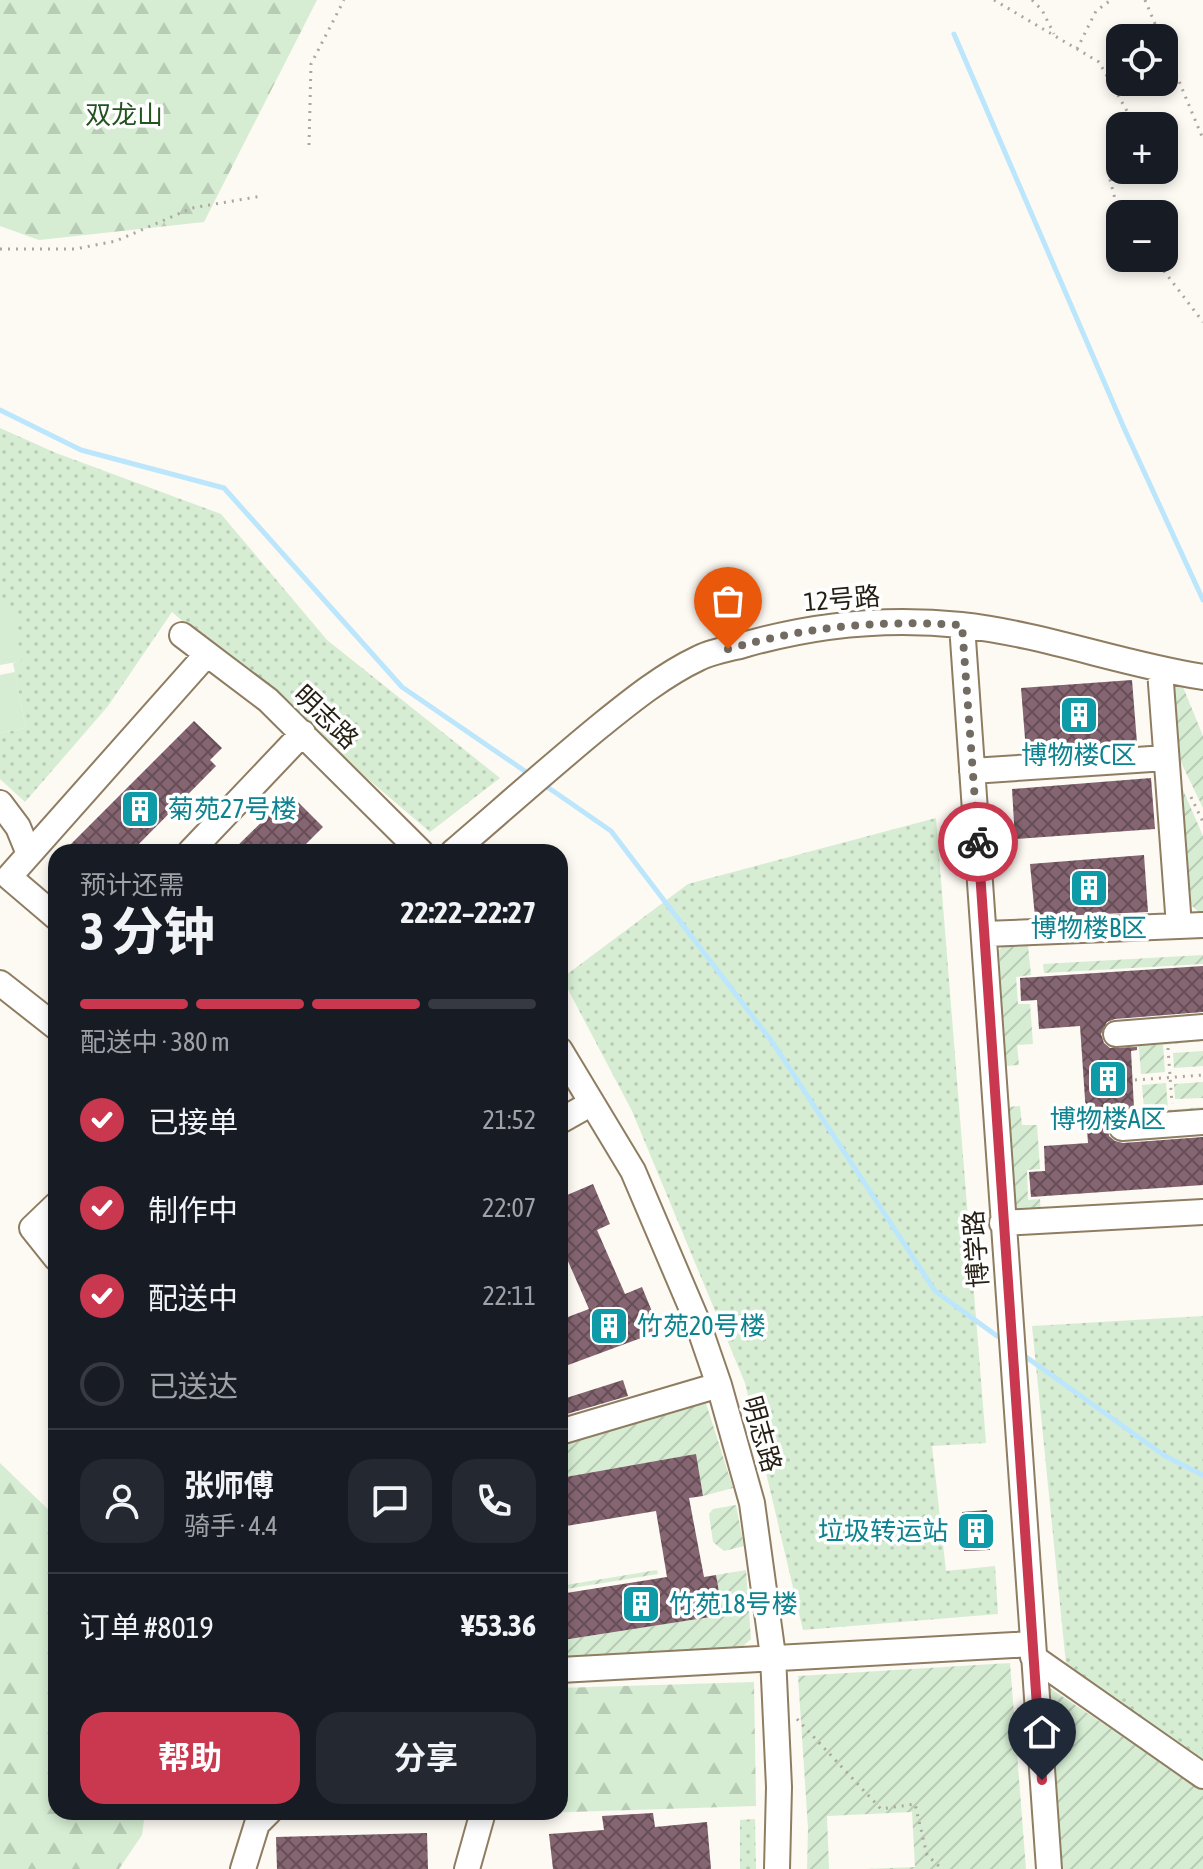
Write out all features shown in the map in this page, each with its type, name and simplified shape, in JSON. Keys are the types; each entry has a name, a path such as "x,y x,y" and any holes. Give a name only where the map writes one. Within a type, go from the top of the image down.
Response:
{"street":[{"name":"12号路","path":"462,844 646,689 701,657 781,634 853,624 911,622 962,625 1056,642 1160,670 1203,677"},
{"name":"博学路","path":"962,625 1049,1869"},
{"name":"明志路","path":"182,635 268,700 413,844"},
{"path":"48,910 9,877 207,654"},
{"path":"985,934 1191,926 1166,758 1160,670"},
{"path":"198,844 303,733"},
{"path":"972,771 1166,758"},
{"path":"0,803 18,827 29,854"},
{"path":"0,983 48,1021"},
{"path":"1116,1034 1203,1027"},
{"name":"明志路","path":"568,1063 633,1171 697,1321 719,1385 752,1503 773,1656 779,1787 777,1869"},
{"path":"568,1116 592,1103"},
{"path":"1122,1128 1203,1122"},
{"path":"1002,1223 1203,1212"},
{"path":"48,1213 32,1228 48,1248"},
{"path":"568,1430 719,1385"},
{"path":"568,1669 773,1656 1033,1650 1203,1776"},
{"path":"243,1869 261,1820"},
{"path":"467,1869 481,1820"}],"path":[{"path":"309,145 311,64 344,0"},
{"path":"994,0 1099,62 1127,112"},
{"path":"1032,0 1042,10 1055,36"},
{"path":"1077,49 1096,11 1111,0"},
{"path":"1145,0 1155,24"},
{"path":"1178,79 1203,139"},
{"path":"0,249 75,249 116,241 192,208 262,196"},
{"path":"1165,272 1203,322"},
{"path":"1172,1105 1168,1048 1179,1047"},
{"path":"1135,1080 1203,1075"},
{"path":"927,1855 942,1869"}],"green space":[{"name":"双龙山","path":"0,0 317,0 204,222 39,240 0,226"},
{"path":"0,428 56,453 221,514 327,640 500,778 430,832 172,612 108,706 25,802 0,779 0,733 26,728 13,663 21,661 0,607"},
{"path":"11,605 22,661 0,665 0,607"},
{"path":"15,672 26,728 0,733 0,675"},
{"path":"1174,682 1181,682 1203,736 1203,808 1176,752"},
{"path":"1177,776 1203,836 1203,916 1192,906 1188,897"},
{"path":"936,818 986,1443 932,1446 946,1571 995,1566 998,1614 803,1630 745,1383 632,1111 568,989 568,974 688,884"},
{"path":"1028,946 1031,975 1016,977 1018,1004 1030,1004 1033,1044 1017,1045 1019,1065 1005,1066 999,950 1002,947"},
{"path":"1203,955 1203,964 1044,973 1043,964"},
{"path":"1203,1032 1203,1041 1163,1045 1165,1072 1141,1074 1138,1037"},
{"path":"1203,1051 1203,1066 1174,1068 1173,1053"},
{"path":"1203,1082 1203,1098 1175,1099 1174,1084"},
{"path":"1166,1083 1168,1110 1203,1107 1203,1117 1145,1122 1142,1085"},
{"path":"1020,1106 1022,1125 1037,1125 1040,1169 1027,1170 1028,1200 1040,1199 1041,1215 1014,1217 1007,1107"},
{"path":"1203,1316 1203,1760 1066,1664 1032,1326"},
{"path":"704,1397 733,1488 703,1496 695,1455 568,1477 568,1436"},
{"path":"0,1463 48,1509 48,1820 144,1820 142,1835 119,1869 0,1869"},
{"path":"736,1505 744,1546 724,1551 713,1542 709,1514 713,1509"},
{"path":"657,1570 658,1574 568,1589 568,1585"},
{"path":"746,1570 751,1639 741,1648 568,1660 568,1639 722,1615 716,1575"},
{"path":"1010,1663 1026,1869 866,1869 915,1867 912,1812 827,1816 829,1869 807,1869 808,1828 798,1676"},
{"path":"754,1682 756,1806 568,1812 568,1688"},
{"path":"1048,1687 1203,1790 1203,1869 1061,1869"},
{"path":"755,1819 756,1869 740,1869 740,1820"}],"building":[{"name":"博物楼C区","path":"1132,680 1137,743 1026,751 1021,688"},
{"name":"菊苑27号楼","path":"194,721 222,748 210,760 216,766 139,844 71,844"},
{"path":"1151,778 1155,829 1015,839 1012,789"},
{"path":"296,800 323,827 306,844 239,844 278,806 284,812"},
{"name":"博物楼B区","path":"1144,855 1148,912 1035,917 1030,864"},
{"name":"博物楼A区","path":"1203,966 1203,1012 1115,1019 1107,1022 1101,1034 1110,1048 1137,1047 1137,1050 1131,1051 1134,1108 1140,1108 1141,1112 1113,1116 1108,1122 1109,1136 1123,1143 1203,1137 1203,1185 1031,1197 1029,1172 1045,1171 1044,1146 1088,1143 1080,1026 1039,1029 1037,1000 1021,1001 1020,978"},
{"path":"593,1184 610,1224 597,1230 625,1294 642,1287 660,1331 568,1365 568,1317 589,1309 568,1261 568,1195"},
{"path":"623,1380 628,1396 568,1414 568,1397"},
{"path":"696,1454 703,1496 689,1498 704,1577 716,1575 723,1615 568,1639 568,1593 667,1577 656,1511 568,1526 568,1477"},
{"name":"垃圾转运站","path":"987,1510 990,1550 964,1551 962,1512"},
{"path":"653,1813 655,1827 707,1822 711,1869 553,1869 549,1834 604,1830 602,1816"},
{"path":"427,1833 428,1869 277,1869 276,1837"}],"waterway":[{"path":"954,34 1124,428 1203,600"},
{"path":"0,410 81,450 224,488 402,687 532,776"},
{"path":"543,784 611,831 773,1043 935,1291 997,1336"},
{"path":"1026,1357 1165,1456 1203,1475"}],"way so far":[{"path":"728,649 781,634 853,624 911,622 962,625 978,842"}],"place":[{"name":"博物楼C区","path":"1079,715"},
{"name":"菊苑27号楼","path":"140,809"},
{"name":"博物楼B区","path":"1089,888"},
{"name":"博物楼A区","path":"1108,1079"},
{"name":"竹苑20号楼","path":"609,1326"},
{"name":"垃圾转运站","path":"976,1531"},
{"name":"竹苑18号楼","path":"641,1604"}],"route":[{"path":"978,842 1042,1780"}]}
